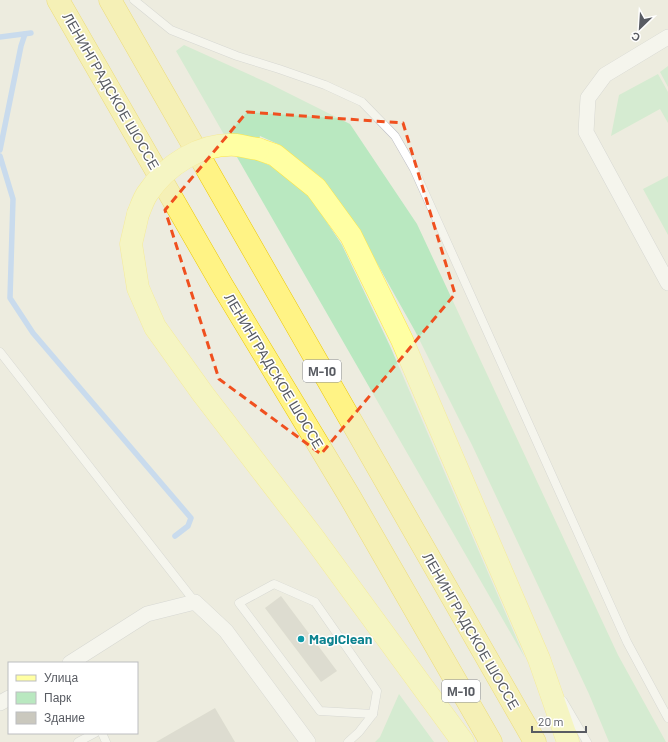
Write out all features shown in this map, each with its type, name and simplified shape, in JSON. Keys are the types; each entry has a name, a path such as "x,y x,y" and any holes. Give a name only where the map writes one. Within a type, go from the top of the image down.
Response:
{"highway":[{"name":"ЛЕНИНГРАДСКОЕ ШОССЕ","path":"58,0 218,278 350,498 491,742"},
{"name":"ЛЕНИНГРАДСКОЕ ШОССЕ","path":"110,0 535,742"}],"main road":[{"name":"М-10","path":"463,742 313,537 203,394 155,327 138,288 131,244 138,214 146,195 161,175 186,157 211,147 236,145 258,149 275,155 316,188 351,236 402,340 539,659 568,742"}],"street":[{"path":"668,37 606,75 588,98 586,132 668,283"},
{"path":"72,662 147,614 196,602 226,631 308,742"}],"lane":[{"path":"134,0 171,30 237,56 279,68 325,85 362,102 395,136 414,169 627,642 668,718"},
{"path":"0,352 196,602"},
{"path":"348,742 359,732 373,714 377,691 315,602 274,584 239,603 320,711 373,714"},
{"path":"539,659 587,742"},
{"path":"78,742 93,734"}],"highlighted area":[{"path":"247,112 403,123 455,294 321,454 219,379 165,210"}],"green space":[{"path":"184,45 268,83 350,124 417,224 618,655 666,742 609,742 589,694 472,445 415,331 356,226 323,179 280,145 260,136 254,158 271,166 309,195 342,245 390,346 525,658 176,51"},
{"path":"668,66 668,87 660,72"},
{"path":"658,74 668,92 668,123 660,109 611,136 619,95"},
{"path":"668,176 668,235 643,189"},
{"path":"399,694 434,742 375,742 380,737"}],"building":[{"name":"MagiClean","path":"281,596 337,671 321,682 265,608"},
{"path":"215,708 235,742 156,742"}],"waterway":[{"path":"0,37 31,33"},
{"path":"0,150 21,46 25,34"},
{"path":"0,156 13,199 10,298 33,333 191,518 188,526 175,536"}],"place":[{"name":"MagiClean","path":"301,639"}]}
